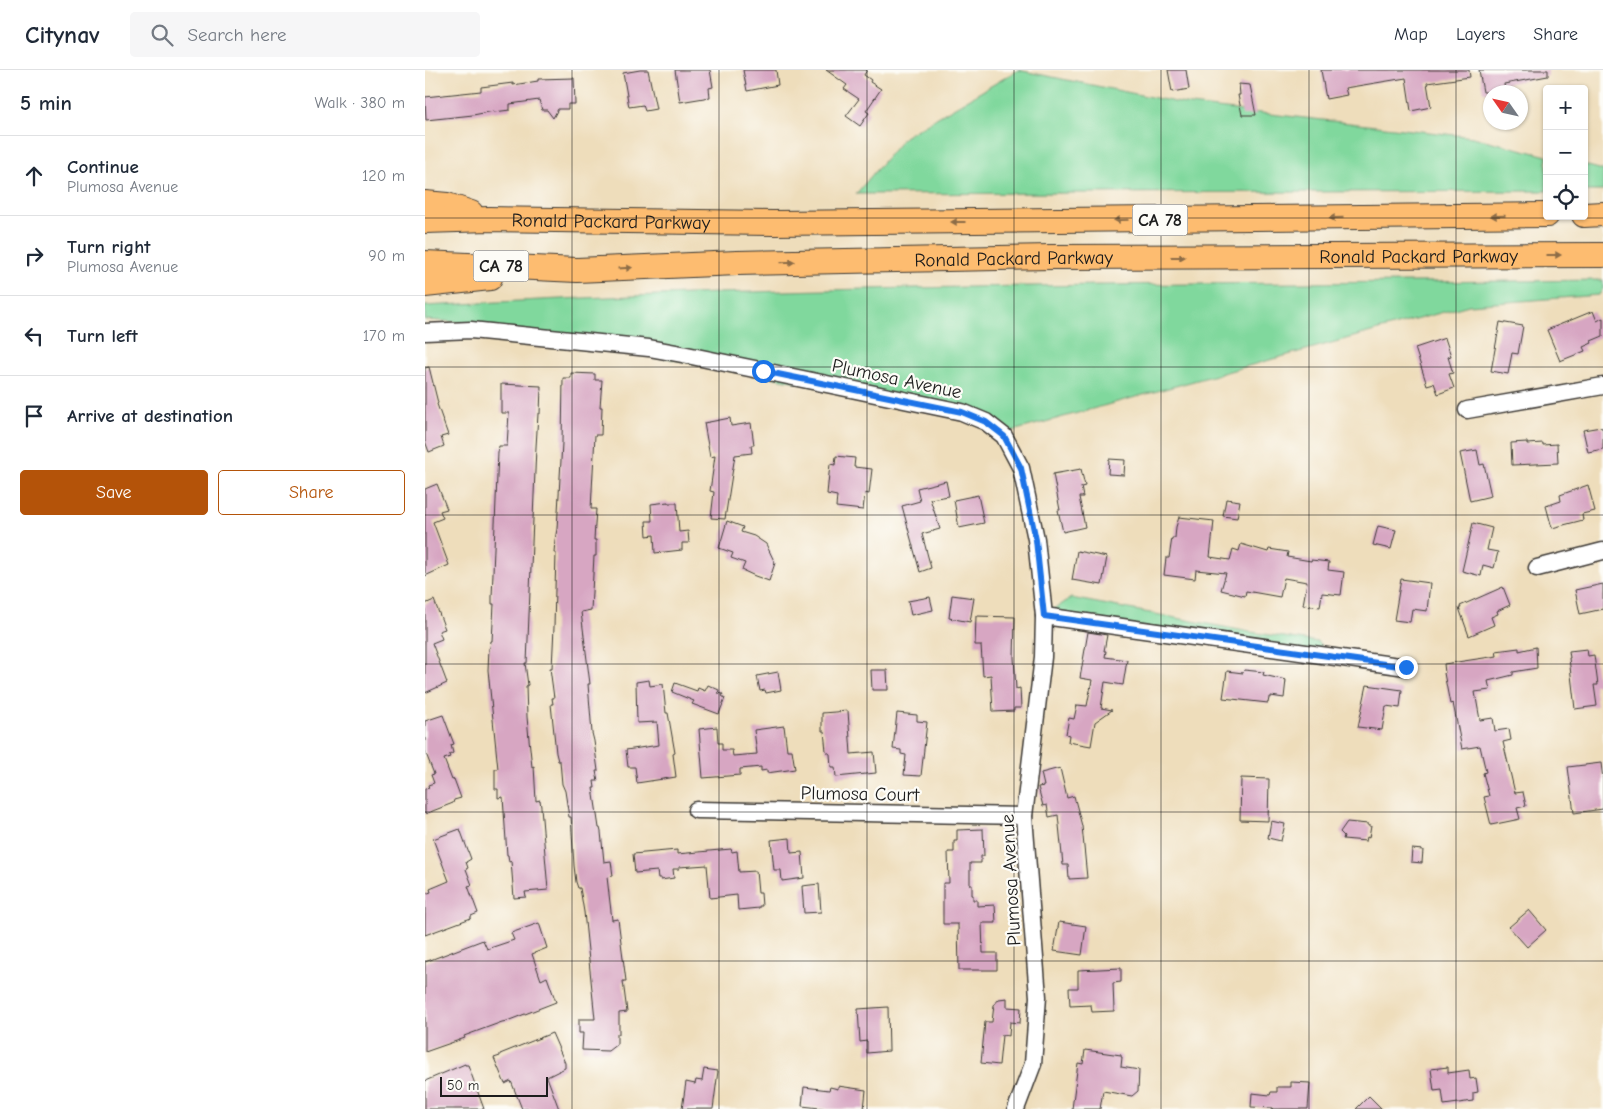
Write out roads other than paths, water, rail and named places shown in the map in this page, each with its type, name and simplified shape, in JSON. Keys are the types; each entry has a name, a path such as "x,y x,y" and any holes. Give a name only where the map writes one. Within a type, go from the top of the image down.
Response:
{"highway":[{"path":"425,203 447,204 489,219"},
{"path":"1588,215 1603,214"},
{"name":"Ronald Packard Parkway","path":"425,221 489,219 783,223 1543,215"},
{"name":"Ronald Packard Parkway","path":"425,263 577,270 737,262 1603,254"},
{"path":"425,285 577,270"}],"street":[{"name":"Plumosa Avenue","path":"425,332 471,330 649,348 962,412 986,422 1004,436 1021,468 1036,540 1044,616 1043,657 1024,816 1038,997 1033,1064 1016,1109"},
{"path":"1467,410 1603,386"},
{"path":"1537,568 1603,551"},
{"path":"1044,616 1406,667"},
{"name":"Plumosa Court","path":"696,810 1024,816"}]}
